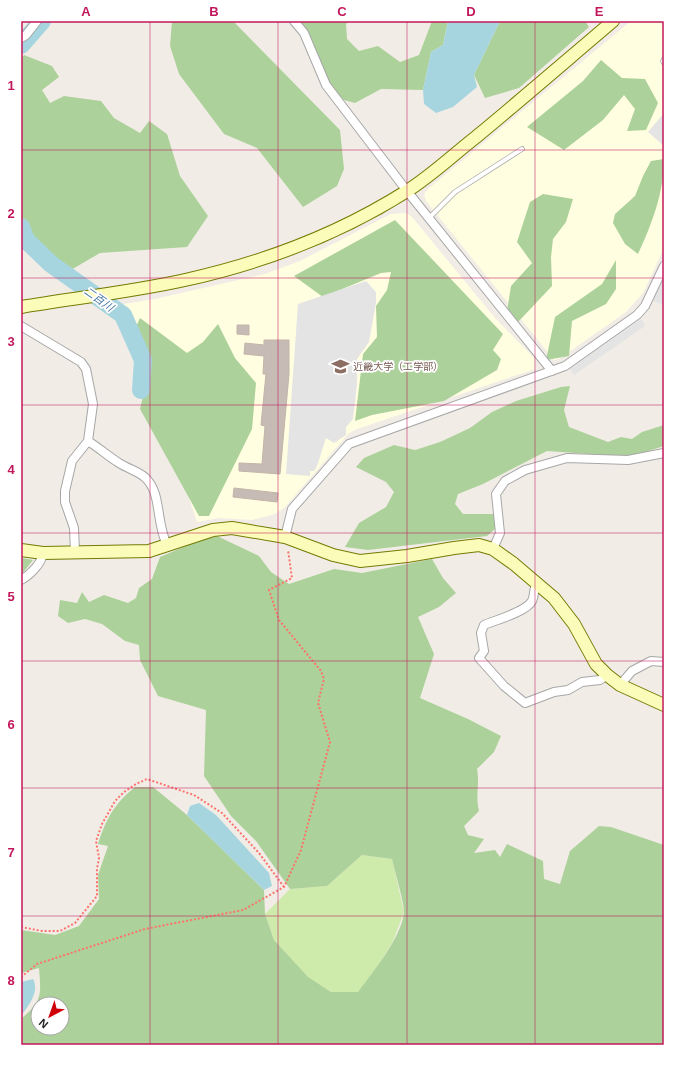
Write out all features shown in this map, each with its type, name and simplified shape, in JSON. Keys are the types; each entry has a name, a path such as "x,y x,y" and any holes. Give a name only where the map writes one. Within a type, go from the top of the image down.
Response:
{"street":[{"path":"21,38 26,35 37,21"},
{"path":"294,21 304,33 326,85 407,191 552,371"},
{"path":"21,307 184,280 238,266 289,249 357,219 407,191 519,101 613,21"},
{"path":"285,537 292,509 349,444 565,366 637,315 645,306 664,266"},
{"path":"21,326 81,362 86,369 93,404 88,441 72,461 65,491 66,502 74,528 75,553"},
{"path":"88,441 120,464 142,474 151,484 155,494 163,536 167,545"},
{"path":"493,549 500,533 496,494 505,482 525,470 567,458 628,460 664,453"},
{"path":"21,550 43,553 150,551 213,530 232,528 285,537 333,555 360,561 407,556 479,545 493,549 554,598 574,624 596,664 607,675 620,685 664,705"},
{"path":"21,580 27,577 42,559 43,553"},
{"path":"537,583 533,589 532,600 525,608 484,625 481,633 484,651 479,658 504,686 525,703 554,692 568,690 582,682 600,680 607,675"},
{"path":"620,685 632,671 650,661 664,662"}],"lane":[{"path":"664,59 662,61 664,62"},
{"path":"429,218 455,192 522,149"}],"path":[{"path":"21,977 37,964 145,929 243,910 284,887 301,850 330,742 318,703 324,679 321,671 279,620 269,590 292,578 285,537"},
{"path":"21,927 42,931 60,931 75,923 97,896 97,869 99,858 96,840 102,824 115,801 124,792 147,779 194,795 222,813 260,853 284,887"}],"shaded area":[{"path":"631,21 664,21 664,248 643,293 626,312 559,359 554,360 426,201 424,194 429,188"},
{"path":"664,113 664,146 648,132"},
{"name":"近畿大学（工学部）","path":"406,213 412,217 495,318 534,358 535,369 349,433 285,507 275,514 252,520 219,518 197,522 127,315 118,305 155,299 265,274 300,261 391,214"},
{"path":"664,278 664,305 653,301"},
{"path":"366,281 376,292 376,303 369,342 357,359 357,384 353,419 346,427 346,435 334,443 326,438 317,466 314,471 310,471 310,476 286,474 298,304"},
{"path":"641,319 645,326 574,375 570,369"}],"green space":[{"path":"172,21 233,21 340,130 344,169 337,186 303,207 257,148 224,134 179,74 170,46"},
{"path":"299,21 349,21 346,24 347,39 359,51 378,46 400,62 419,55 432,21 448,21 443,45 431,52 423,90 381,89 355,103 344,100 329,84"},
{"path":"500,21 585,21 589,27 519,88 485,98 474,75"},
{"path":"24,55 52,66 59,77 42,90 50,103 64,96 101,101 114,118 140,133 149,121 167,134 180,176 208,216 187,247 100,253 64,274 37,249 21,223 21,59"},
{"path":"601,60 622,78 645,79 658,103 646,130 627,131 635,109 624,95 603,120 564,150 527,127 583,81"},
{"path":"664,159 662,184 656,208 638,254 625,244 613,223 615,214 635,196 651,161"},
{"path":"543,194 573,199 566,222 553,239 551,257 552,286 518,322 507,311 511,286 532,263 517,242 530,202"},
{"path":"395,220 503,334 493,350 501,359 497,370 444,401 372,415 355,421 363,354 377,337 376,306 387,290 391,272 381,273 323,297 294,276"},
{"path":"616,260 616,289 606,304 572,321 569,356 546,360 555,317 602,284"},
{"path":"140,318 187,353 203,342 218,324 235,358 256,383 252,429 209,516 199,516 140,409 144,392 145,358 136,327"},
{"path":"570,386 564,410 569,427 608,442 621,437 632,439 642,432 664,425 664,446 630,457 547,451 483,484 458,494 455,504 463,514 494,514 496,528 487,536 368,550 345,547 359,523 386,507 394,492 386,482 356,467 364,458 394,445 415,450 440,442 470,428 492,412 516,401 561,387"},
{"path":"217,536 259,556 271,572 289,584 334,569 362,573 432,559 443,578 456,593 439,607 418,617 434,654 420,698 468,719 501,736 494,752 477,769 477,800 479,811 464,826 468,835 484,839 474,853 495,850 500,857 507,844 543,861 544,879 560,884 570,851 599,826 611,827 664,845 664,1045 21,1045 21,1019 30,1010 30,1036 70,1036 70,996 39,996 39,968 21,973 21,930 55,935 79,926 99,899 98,875 108,846 98,844 104,827 116,806 135,787 153,787 187,815 264,890 265,914 274,940 308,977 331,992 358,992 386,954 402,923 404,909 392,859 362,855 327,886 290,889 256,841 231,816 204,776 206,710 158,696 140,660 139,645 125,641 102,624 85,619 68,623 58,616 60,600 77,603 82,592 89,602 104,595 128,603 136,598 139,588 152,579 160,557 195,542"},
{"path":"21,558 33,560 21,575"},
{"path":"362,855 392,859 404,912 393,941 378,967 358,992 331,992 308,978 274,940 265,914 290,889 327,886"}],"water":[{"path":"448,21 500,21 474,75 477,87 453,107 436,113 424,104 423,90 431,52 443,45"},
{"path":"199,803 216,815 269,873 272,886 264,890 187,815 190,806"},
{"path":"33,979 35,989 33,996 30,996 30,1003 21,1016 21,982"}],"building":[{"path":"237,325 249,325 249,335 237,334"},
{"path":"264,340 289,340 289,374 280,474 239,471 239,463 262,464 265,426 261,425 266,374 263,374 264,356 244,354 245,343 264,345"},
{"path":"234,488 278,493 277,502 233,497"}],"waterway":[{"name":"二百川","path":"21,45 42,21"},
{"name":"二百川","path":"21,227 26,240 51,264 123,315 143,360 141,390"}],"place":[{"name":"近畿大学（工学部）","path":"340,366"}]}
